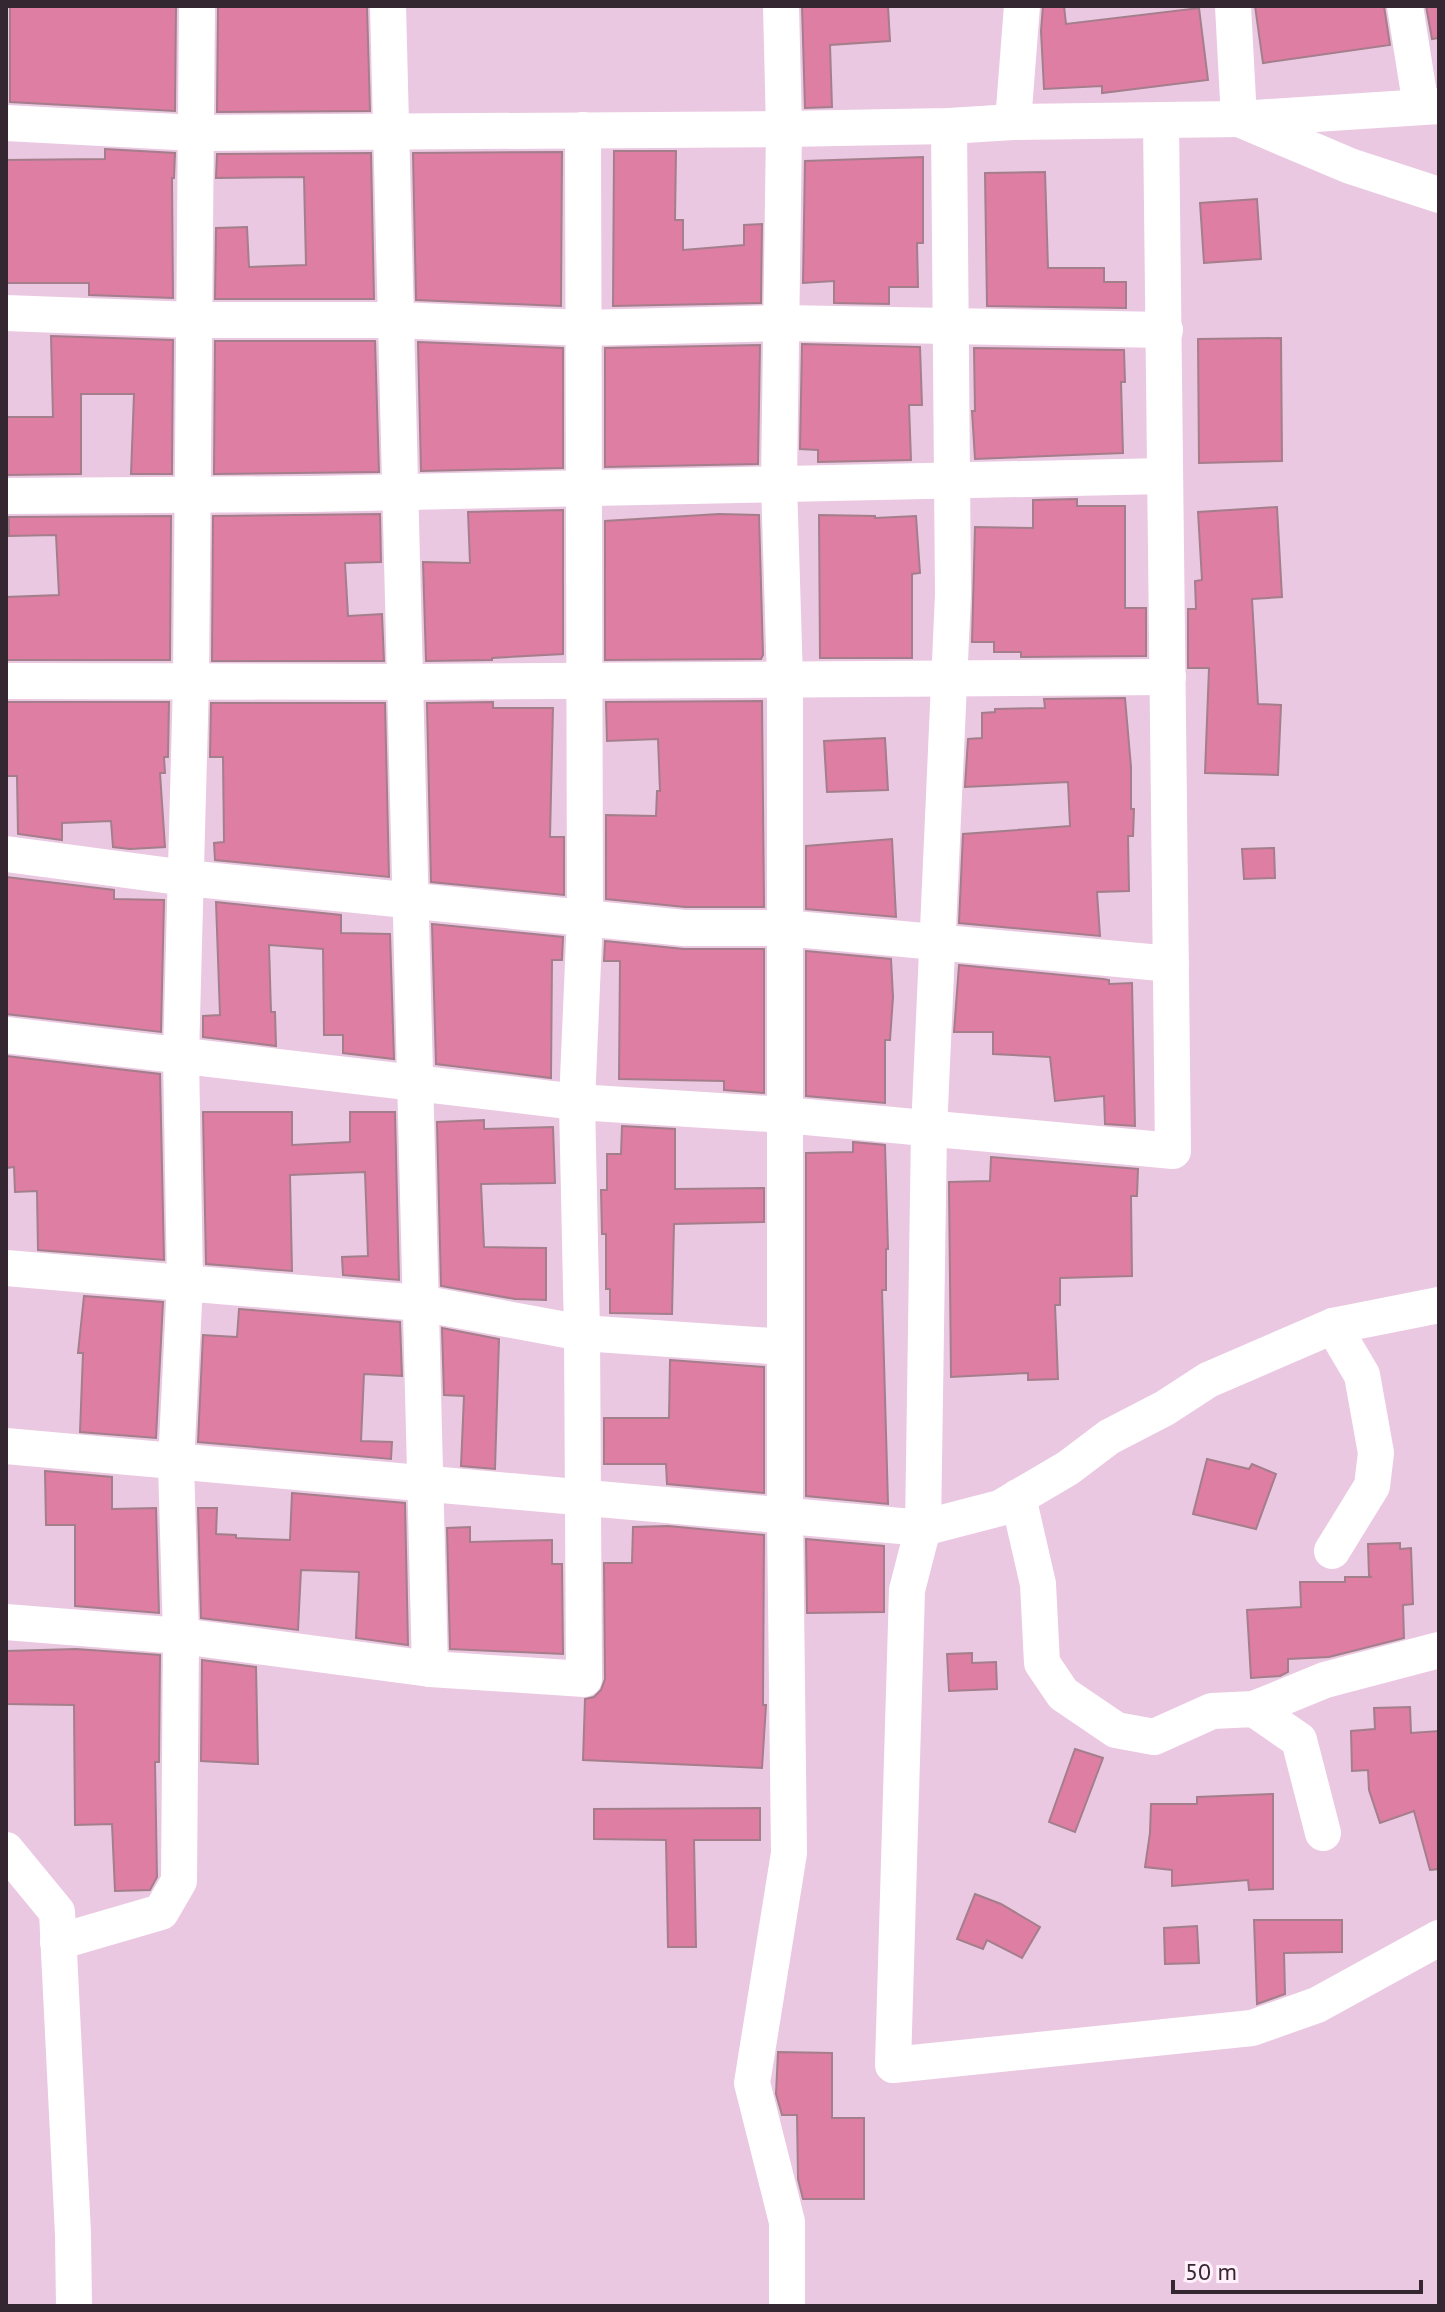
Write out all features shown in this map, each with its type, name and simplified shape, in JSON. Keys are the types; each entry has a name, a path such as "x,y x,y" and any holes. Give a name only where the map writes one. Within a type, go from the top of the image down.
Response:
{"street":[{"path":"58,1942 161,1912 179,1881 181,1636 176,1463 185,1283 181,1056 191,681 197,6"},
{"path":"388,6 406,682 408,901 430,1669"},
{"path":"781,6 784,129 779,483 785,680 785,1518 789,1853 752,2083 787,2222 787,2306"},
{"path":"1013,122 1022,6"},
{"path":"1233,6 1239,119"},
{"path":"6,123 196,133 784,129 1239,119 1430,106 1405,6"},
{"path":"1239,119 1350,166 1439,195"},
{"path":"6,1035 577,1102 785,1115 1173,1151 1161,120"},
{"path":"949,126 953,594 929,1130 923,1528 907,1590 893,2065 1252,2028 1317,2005 1439,1938"},
{"path":"6,1622 181,1636 430,1669 584,1679 577,1102 585,917 583,130"},
{"path":"6,313 194,320 396,320 583,328 782,323 1165,330"},
{"path":"6,496 583,489 1165,476"},
{"path":"6,681 1168,677"},
{"path":"6,854 186,878 684,928 785,928 1171,964"},
{"path":"6,1268 420,1303 582,1333 785,1347"},
{"path":"6,1446 923,1528 1000,1508 1068,1468 1109,1437 1165,1408 1208,1380 1333,1326 1439,1305"},
{"path":"1332,1551 1372,1486 1376,1453 1362,1375 1333,1326"},
{"path":"1018,1497 1038,1584 1042,1663 1063,1694 1116,1730 1154,1737 1212,1711 1254,1709 1325,1680 1439,1650"},
{"path":"1254,1709 1299,1740 1323,1833"},
{"path":"6,1850 57,1912 74,2306"}],"building":[{"path":"10,6 176,6 175,111 10,102"},
{"path":"218,6 367,6 370,111 217,112"},
{"path":"802,6 888,6 890,41 830,45 832,107 805,108"},
{"path":"1043,6 1064,6 1066,24 1199,8 1208,80 1102,93 1102,86 1044,89"},
{"path":"1255,6 1384,6 1390,45 1263,63"},
{"path":"1426,6 1439,6 1439,38 1432,39"},
{"path":"105,149 175,153 172,178 173,298 89,295 89,283 6,283 6,160 105,159"},
{"path":"614,151 676,151 675,220 683,220 683,250 744,245 744,225 762,224 761,303 613,306"},
{"path":"562,152 561,306 416,300 413,153"},
{"path":"371,153 374,299 215,299 216,228 247,227 249,267 306,265 304,177 216,178 217,154"},
{"path":"923,157 923,243 917,243 918,287 889,287 889,304 834,303 834,281 803,283 805,161"},
{"path":"1045,172 1048,268 1104,268 1104,282 1126,282 1126,308 987,306 985,173"},
{"path":"1257,199 1261,259 1204,263 1200,203"},
{"path":"51,336 173,340 172,474 131,474 134,394 81,394 81,474 6,475 6,417 53,417"},
{"path":"1281,338 1282,461 1199,463 1198,339"},
{"path":"215,341 375,341 379,472 214,474"},
{"path":"418,342 563,348 563,468 421,471"},
{"path":"802,344 920,347 922,405 909,405 911,460 818,462 818,450 800,449"},
{"path":"760,345 758,464 605,467 605,348"},
{"path":"974,348 1124,350 1125,382 1121,382 1123,453 975,459 972,411 975,411"},
{"path":"1077,499 1077,506 1125,506 1125,608 1146,608 1146,656 1021,657 1021,652 994,652 994,642 972,642 975,527 1033,528 1033,500"},
{"path":"1277,507 1282,597 1252,599 1258,704 1281,705 1278,775 1205,773 1209,668 1188,668 1188,609 1196,609 1195,581 1202,580 1198,512"},
{"path":"563,510 563,654 426,661 423,562 470,563 468,512"},
{"path":"380,514 381,562 345,563 348,616 382,614 384,661 212,661 213,516"},
{"path":"719,514 759,515 761,659 605,660 605,521"},
{"path":"819,515 875,518 916,516 920,573 912,574 912,658 820,658"},
{"path":"171,516 170,660 7,660 6,597 59,595 56,535 9,536 9,517"},
{"path":"1125,698 1131,809 1134,809 1133,836 1128,836 1129,891 1097,892 1100,936 959,923 963,834 1070,826 1068,782 965,787 968,739 982,738 982,713 995,712 995,709 1045,708 1044,699"},
{"path":"762,701 764,907 685,907 606,899 606,815 656,816 657,791 660,791 658,739 607,741 606,702"},
{"path":"6,702 169,702 168,757 164,757 165,773 160,773 165,847 113,847 111,821 62,823 62,840 18,834 17,776 6,776"},
{"path":"493,702 493,708 553,708 550,837 564,837 564,895 431,882 427,703"},
{"path":"211,703 385,703 389,877 215,860 214,843 224,842 223,757 210,757"},
{"path":"885,738 888,790 827,792 824,741"},
{"path":"892,839 896,917 806,909 806,846"},
{"path":"1274,848 1275,878 1244,879 1242,849"},
{"path":"6,877 114,890 114,899 164,900 161,1032 6,1014"},
{"path":"216,902 341,915 341,933 390,934 394,1059 343,1053 343,1035 324,1035 323,949 269,945 271,1012 275,1012 276,1046 203,1037 203,1016 220,1015"},
{"path":"432,924 563,937 562,960 552,960 551,1078 436,1064"},
{"path":"605,941 684,949 764,949 764,1093 724,1090 724,1081 619,1079 620,961 604,961"},
{"path":"806,951 891,959 893,997 890,1040 885,1040 885,1103 806,1096"},
{"path":"959,965 1103,979 1109,980 1109,984 1132,983 1135,1126 1105,1124 1104,1096 1055,1101 1050,1057 993,1054 993,1032 954,1032"},
{"path":"6,1056 160,1074 164,1260 38,1250 37,1191 15,1192 14,1167 6,1168"},
{"path":"203,1112 292,1112 292,1145 350,1142 350,1112 395,1112 399,1280 343,1275 342,1257 368,1256 365,1172 290,1175 292,1271 206,1264"},
{"path":"484,1120 484,1129 553,1127 555,1183 481,1184 484,1247 546,1248 546,1300 515,1299 441,1286 437,1122"},
{"path":"622,1126 675,1129 675,1189 764,1188 764,1222 674,1224 672,1314 610,1313 601,1190 607,1190 607,1154 621,1154"},
{"path":"853,1142 885,1145 888,1249 886,1290 882,1290 888,1504 806,1496 806,1153 853,1152"},
{"path":"991,1157 1138,1169 1137,1196 1131,1196 1132,1276 1060,1278 1060,1305 1055,1305 1058,1379 1028,1380 1028,1373 951,1377 949,1182 990,1181"},
{"path":"84,1296 163,1302 156,1438 80,1432 83,1353 78,1353"},
{"path":"239,1309 400,1322 402,1376 364,1374 361,1441 392,1442 391,1459 198,1442 203,1335 237,1337"},
{"path":"442,1328 499,1339 495,1469 461,1466 464,1396 444,1395"},
{"path":"670,1360 764,1367 764,1493 667,1484 666,1464 604,1464 604,1418 669,1418"},
{"path":"1207,1459 1249,1469 1252,1464 1276,1474 1256,1529 1193,1514"},
{"path":"45,1471 112,1477 112,1509 156,1508 159,1613 75,1606 75,1525 46,1525"},
{"path":"292,1493 405,1503 408,1645 356,1638 359,1572 301,1570 298,1630 201,1618 198,1508 217,1508 216,1534 290,1540"},
{"path":"668,1526 764,1535 763,1705 766,1705 762,1768 583,1760 585,1699 594,1697 601,1690 605,1679 604,1563 632,1563 633,1527"},
{"path":"470,1527 470,1542 552,1540 552,1564 562,1564 563,1654 450,1649 447,1528"},
{"path":"806,1539 884,1546 884,1612 807,1613"},
{"path":"1400,1543 1400,1549 1411,1548 1413,1604 1403,1605 1404,1638 1329,1657 1288,1659 1288,1672 1280,1676 1251,1678 1247,1610 1301,1607 1300,1582 1345,1582 1345,1577 1372,1577 1369,1576 1368,1544"},
{"path":"76,1649 160,1655 159,1762 155,1762 157,1877 150,1890 115,1891 112,1824 75,1825 74,1705 6,1704 6,1651"},
{"path":"972,1653 972,1663 996,1662 997,1689 949,1691 947,1654"},
{"path":"202,1660 256,1667 258,1764 201,1761"},
{"path":"1410,1707 1411,1733 1439,1731 1439,1869 1430,1870 1414,1811 1380,1823 1369,1790 1368,1770 1352,1771 1351,1731 1375,1729 1374,1708"},
{"path":"1075,1749 1103,1758 1075,1832 1049,1822"},
{"path":"1273,1794 1273,1889 1249,1890 1248,1880 1172,1886 1172,1870 1145,1867 1151,1804 1197,1804 1197,1797"},
{"path":"760,1808 760,1840 694,1840 696,1947 668,1947 666,1840 594,1839 594,1809"},
{"path":"975,1894 1001,1904 1040,1927 1022,1958 987,1940 983,1949 957,1939"},
{"path":"1254,1920 1342,1920 1342,1952 1284,1953 1285,1994 1257,2004"},
{"path":"1197,1926 1199,1963 1165,1964 1164,1928"},
{"path":"778,2052 832,2053 832,2118 864,2118 864,2199 803,2199 798,2179 797,2115 782,2115 776,2094"}]}
